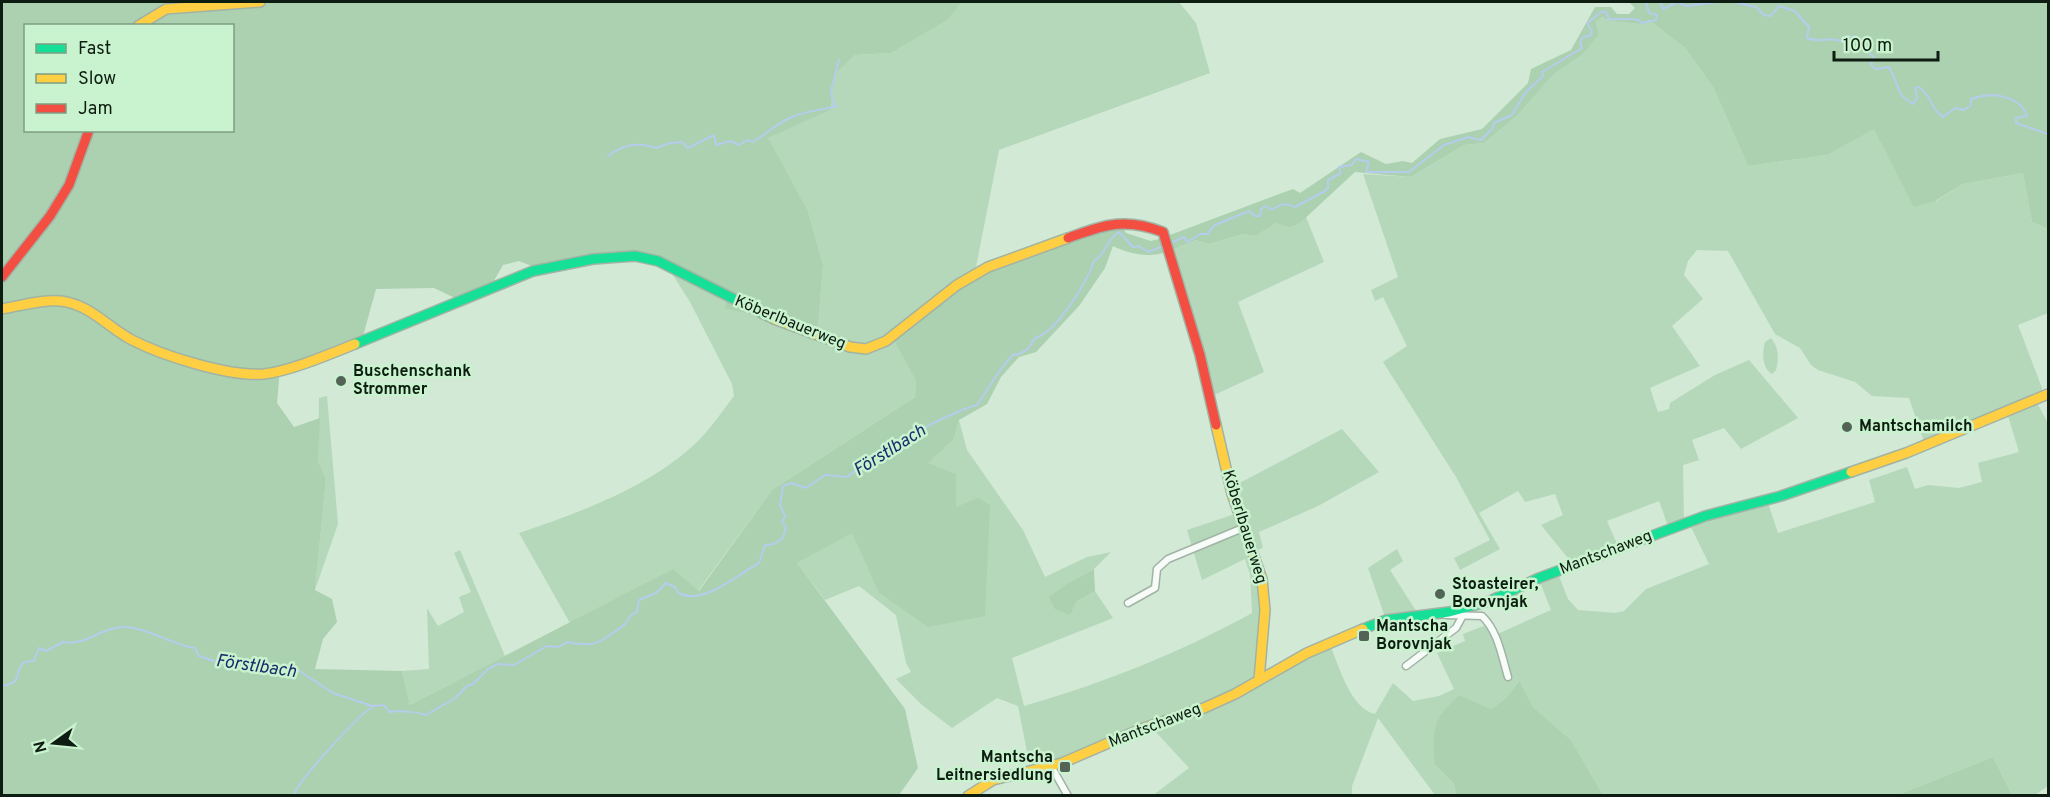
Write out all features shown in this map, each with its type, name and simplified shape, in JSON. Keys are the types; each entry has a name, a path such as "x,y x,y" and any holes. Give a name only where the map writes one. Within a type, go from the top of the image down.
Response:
{"street":[{"path":"141,24 166,9 260,2"},
{"path":"2,277 50,216 65,192 88,132"},
{"name":"Köberlbauerweg","path":"2,309 59,301 74,304 95,313 132,340 212,369 264,374 322,357 533,272 593,259 635,256 658,261 738,303 775,319 850,347 866,349 886,341 957,285 1011,257 1107,224 1122,222 1163,232 1200,355 1228,481 1243,528 1256,558 1264,594 1259,680"},
{"name":"Mantschaweg","path":"968,795 993,780 1051,766 1141,729 1204,708 1307,653 1361,629 1392,618 1449,612 1490,601 1539,578 1705,516 1781,496 1906,453 2049,394"},
{"path":"1128,603 1155,588 1157,569 1168,559 1243,528"},
{"path":"1475,615 1490,601"},
{"path":"1428,614 1482,616 1490,623 1508,677"},
{"path":"1406,666 1456,628 1462,617"},
{"path":"1051,766 1068,795"}],"green space":[{"path":"2,2 962,2 947,20 891,53 855,55 834,75 831,110 768,138 808,211 823,265 818,328 725,309 728,294 658,258 537,268 519,261 503,265 492,284 457,299 434,288 376,289 363,336 280,368 277,403 294,427 320,418 318,461 326,479 315,590 332,599 337,622 323,639 315,669 402,671 410,705 673,569 699,591 772,490 915,397 916,381 894,341 973,277 1112,226 1122,226 1126,233 1151,241 1163,238 1167,252 1160,254 1139,254 1113,246 1105,268 1079,306 1036,352 1019,357 1001,377 987,404 959,420 954,439 928,463 956,474 956,507 978,498 990,505 985,616 928,627 878,592 852,533 797,563 905,709 918,768 899,795 2,796"},
{"path":"962,2 1179,2 1196,23 1210,73 999,150 975,272 887,337 867,347 834,338 818,328 823,265 808,211 767,138 831,110 834,75 855,55 891,53 946,20"},
{"path":"1629,2 2048,2 2047,229 2032,222 2023,173 1963,184 1935,201 1914,207 1874,129 1827,155 1748,166 1713,87 1685,48 1649,20 1643,25 1612,21 1602,17 1595,22 1599,34 1582,55 1554,74 1517,116 1484,143 1464,145 1411,177 1355,172 1301,222 1290,227 1276,223 1256,236 1243,234 1209,244 1196,240 1174,249 1170,235 1293,189 1300,193 1361,152 1386,164 1403,161 1412,163 1440,139 1482,129 1528,83 1531,69 1571,50 1595,7 1611,7 1617,14 1629,14 1635,8"},
{"path":"1602,17 1612,21 1643,25 1649,20 1685,48 1713,87 1748,166 1827,155 1874,128 1936,201 1963,184 2023,173 2032,222 2046,229 2048,227 2048,313 2018,325 2042,388 2041,393 1924,442 1909,398 1872,396 1855,382 1818,370 1811,365 1800,348 1775,334 1728,251 1697,250 1688,261 1684,275 1703,299 1672,326 1700,366 1650,388 1658,412 1669,409 1670,403 1715,375 1749,360 1798,418 1741,449 1724,428 1692,440 1699,460 1683,465 1684,520 1668,526 1659,501 1607,521 1618,546 1572,563 1541,525 1563,515 1555,494 1525,502 1518,491 1479,513 1500,549 1460,570 1454,558 1490,540 1456,477 1383,362 1407,346 1383,297 1375,301 1371,290 1398,277 1363,174 1411,177 1464,145 1484,143 1517,116 1554,74 1582,55 1595,21"},
{"path":"1306,217 1324,262 1238,302 1264,372 1214,395 1174,249 1196,240 1209,244 1243,234 1256,236 1276,223 1301,222"},
{"path":"671,272 727,302 725,309 764,317 850,350 861,353 894,341 916,381 915,397 772,490 698,591 673,570 570,623 519,533 591,507 637,485 659,471 699,440 734,396 732,384 690,302"},
{"path":"1771,338 1776,345 1778,357 1776,370 1772,374 1766,368 1763,355 1765,342"},
{"path":"327,396 338,524 315,590 326,479 318,461 319,398"},
{"path":"2037,403 2048,423 2048,786 2035,795 2012,795 1993,757 1898,795 1603,795 1571,740 1533,707 1518,682 1506,698 1491,709 1460,695 1435,765 1454,784 1456,795 1435,795 1378,718 1352,786 1352,795 1152,796 1189,768 1154,730 1330,645 1346,685 1366,710 1375,714 1393,683 1413,701 1439,696 1454,689 1437,653 1465,641 1463,634 1486,625 1493,636 1551,610 1540,582 1559,576 1568,599 1578,610 1615,613 1624,611 1646,589 1709,564 1690,525 1703,519 1768,503 1778,533 1875,502 1869,480 1907,467 1915,489 1928,485 1959,488 1982,482 1978,463 2019,452 2008,416"},
{"path":"959,420 967,450 1023,530 1045,577 1087,557 1111,552 1094,569 1070,582 1076,602 1095,591 1113,618 1012,658 1024,706 1141,666 1225,628 1252,613 1250,574 1245,559 1202,580 1187,530 1235,514 1263,595 1256,677 1200,706 1077,755 1030,767 1018,706 997,698 952,728 922,705 896,679 911,672 906,663 896,615 859,586 825,600 797,563 852,532 878,592 955,508 927,463 954,439"},
{"path":"1342,429 1379,472 1318,506 1259,532 1263,548 1257,550 1232,487"},
{"path":"1397,549 1403,561 1390,570 1416,611 1385,617 1368,568"},
{"path":"460,550 505,656 410,705 402,671 429,669 427,608 438,626 464,612 459,597 471,592 454,553"},
{"path":"1094,569 1095,591 1076,602 1070,615 1055,609 1049,597"},
{"path":"1519,681 1533,707 1571,740 1603,795 1456,795 1454,784 1435,765 1434,734 1439,718 1460,695 1491,709 1506,698"},
{"path":"1993,757 2012,795 1898,795"}],"waterway":[{"name":"Förstlbach","path":"1169,244 1184,237 1187,242 1200,234 1207,234 1215,225 1249,211 1255,216 1260,216 1261,209 1265,206 1272,210 1283,204 1295,207 1325,191 1328,188 1328,180 1341,173 1339,167 1352,165 1356,159 1369,162 1366,172 1409,172 1444,145 1468,137 1481,140 1492,129 1494,123 1512,115 1525,93 1543,76 1542,72 1582,48 1580,43 1582,38 1591,35 1592,31 1587,23 1601,12 1606,12 1609,19 1635,19 1641,23 1656,20 1657,15 1649,13 1646,2"},
{"name":"Förstlbach","path":"1660,2 1663,9 1677,2 1686,6 1719,2"},
{"name":"Förstlbach","path":"1734,2 1756,7 1764,15 1771,16 1779,6 1795,11 1809,27 1807,38 1841,41 1850,36 1858,39 1861,46 1874,57 1871,64 1875,69 1889,67 1902,96 1913,104 1917,98 1915,88 1919,87 1943,117 1955,108 1964,110 1971,105 1971,99 1987,96 2003,97 2018,103 2027,116 2016,118 2016,123 2048,134"},
{"path":"834,106 831,91 839,60"},
{"path":"608,156 631,145 656,148 682,142 688,148 714,135 716,145 731,141 739,145 747,140 753,142 792,117 837,106"},
{"name":"Förstlbach","path":"2,686 9,685 16,680 21,666 24,662 34,661 39,648 46,651 63,642 71,643 110,629 127,627 195,648 199,656 217,662 233,660 298,670 333,693 372,706 384,705 389,712 426,715 454,699 488,669 498,664 514,665 547,646 559,647 567,642 592,644 601,640 623,626 630,616 637,612 639,600 656,593 666,583 675,587 678,593 688,596 698,595 720,587 759,563 765,545 774,544 783,538 786,527 782,522 785,516 780,505 783,486 792,483 806,488 825,475 847,477 890,446 905,442 909,437 927,427 977,405 1008,360 1014,354 1017,355 1028,349 1035,338 1044,334 1061,317 1078,293 1094,261 1119,232 1133,247 1139,246 1148,252 1164,246"},
{"path":"294,796 305,777 328,750 372,707"}],"traffic: fast":[{"path":"355,344 533,271 593,259 635,256 658,261 774,319"},
{"path":"1363,629 1386,620 1449,612 1490,601 1539,578 1705,516 1781,496 1851,472"}],"traffic: slow":[{"path":"141,24 166,9 260,2"},
{"path":"774,319 850,347 866,349 886,341 957,285 988,267 1068,238"},
{"path":"2,309 47,301 72,303 132,340 161,352 215,369 250,374 264,374 286,369 355,344"},
{"path":"1851,472 1906,453 2048,394"},
{"path":"1216,425 1232,494 1262,579 1265,610 1259,680"},
{"path":"968,796 993,780 1062,763 1141,729 1204,708 1235,694 1307,653 1363,629"}],"traffic: jam":[{"path":"2,277 50,216 69,185 88,132"},
{"path":"1068,238 1115,224 1137,225 1163,232 1200,355 1216,425"}],"place":[{"name":"Buschenschank Strommer","path":"341,381"},
{"name":"Mantschamilch","path":"1847,427"},
{"name":"Stoasteirer, Borovnjak","path":"1440,594"},
{"name":"Mantscha Borovnjak","path":"1364,636"},
{"name":"Mantscha Leitnersiedlung","path":"1065,767"}]}
